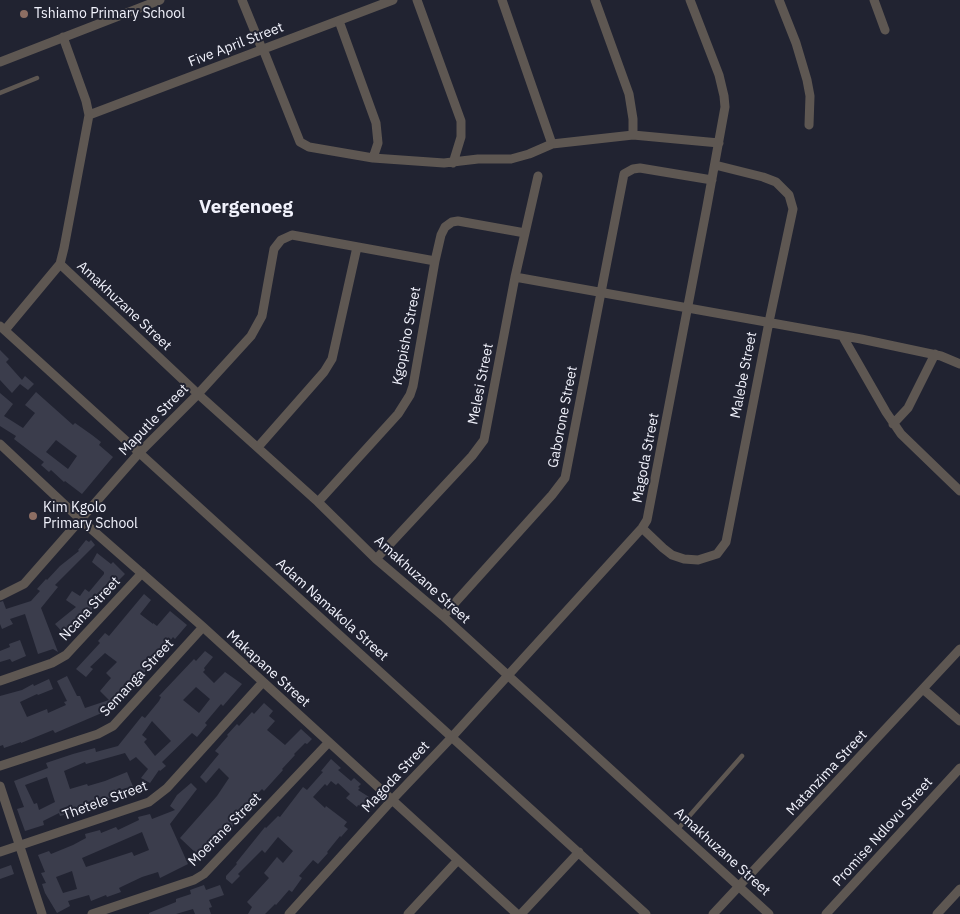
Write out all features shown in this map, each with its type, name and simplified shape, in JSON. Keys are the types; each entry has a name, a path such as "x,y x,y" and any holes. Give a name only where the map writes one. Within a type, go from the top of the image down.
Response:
{"street":[{"path":"0,62 160,0"},
{"path":"242,0 300,142 304,146 373,158 453,163 478,159 511,159 552,144 633,135 719,143"},
{"name":"Five April Street","path":"89,115 393,0"},
{"path":"417,0 461,121 461,137 453,163"},
{"path":"502,0 552,144"},
{"path":"594,0 629,94 634,119 633,135"},
{"name":"Magoda Street","path":"289,914 642,528 650,512 715,165 724,106 723,87 690,0"},
{"path":"779,0 796,42 807,80 810,96 808,125"},
{"path":"874,0 885,30"},
{"path":"339,21 376,123 378,143 373,158"},
{"path":"3,328 60,264 89,115 63,37"},
{"name":"Malebe Street","path":"642,528 672,555 684,559 698,560 718,554 726,542 793,209 791,199 785,189 776,182 715,165"},
{"name":"Gaborone Street","path":"443,616 552,496 565,478 622,179 627,172 640,168 712,180"},
{"name":"Melesi Street","path":"376,559 472,456 484,440 515,278 538,176"},
{"name":"Kgopisho Street","path":"318,502 398,414 410,396 435,261 444,226 458,221 525,233"},
{"name":"Maputle Street","path":"0,596 24,584 139,453 245,344 258,326 262,316 274,249 281,240 292,235 357,246"},
{"path":"258,447 324,372 332,359 357,246 435,261"},
{"name":"Amakhuzane Street","path":"60,264 198,394 318,502 376,559 443,616 769,914"},
{"path":"515,278 769,322 935,354 960,364"},
{"name":"Adam Namakola Street","path":"3,328 646,914"},
{"path":"843,337 901,434 960,491"},
{"path":"894,424 908,408 935,354"},
{"name":"Makapane Street","path":"0,444 81,520 203,627 517,914"},
{"name":"Ncana Street","path":"0,681 52,663 66,655 142,573"},
{"name":"Semanga Street","path":"0,766 98,734 113,726 203,627"},
{"name":"Matanzima Street","path":"713,914 960,649"},
{"name":"Thetele Street","path":"0,852 139,806 158,796 263,682"},
{"path":"923,689 960,721"},
{"name":"Moerane Street","path":"92,914 194,880 204,874 328,742"},
{"name":"Promise Ndlovu Street","path":"826,914 960,768"},
{"path":"0,786 42,914"},
{"path":"521,914 579,852"},
{"path":"408,914 458,860"},
{"path":"937,914 960,889"}],"lane":[{"path":"0,93 37,78"},
{"path":"677,830 742,756"}],"building":[{"path":"0,350 9,359 6,362 22,380 25,376 34,384 28,390 20,384 12,393 0,380"},
{"path":"36,392 73,425 75,423 101,442 99,445 113,457 82,494 64,482 51,470 49,472 41,465 44,462 14,439 16,436 0,426 0,393 13,404 4,416 23,428 35,413 25,405","holes":["56,440 77,456 68,469 46,452"]},
{"path":"86,540 89,542 91,540 95,545 55,585 58,587 41,608 58,652 53,649 38,654 25,614 10,619 13,624 2,629 0,624 0,602 3,601 6,609 31,601 40,591 37,589 46,579 79,551"},
{"path":"97,553 111,564 113,562 125,574 115,584 110,580 96,597 100,600 90,612 71,626 73,627 65,635 55,624 76,607 66,600 72,591 80,596 85,589 89,592 104,574 92,562"},
{"path":"144,594 151,600 140,614 153,624 157,626 170,611 187,625 175,639 173,637 159,655 146,667 147,670 126,694 111,709 55,733 53,730 21,743 4,748 3,745 0,746 0,696 22,690 33,684 34,686 49,679 53,689 20,702 27,717 47,709 48,713 66,705 64,702 67,701 57,681 67,676 77,696 80,696 85,708 109,700 100,691 111,678 106,673 117,662 105,653 90,667 93,669 86,677 76,669 100,643 98,641 105,633 109,636"},
{"path":"20,640 26,656 12,662 10,659 0,662 0,651 10,647 9,644"},
{"path":"205,651 213,657 203,672 214,683 225,672 242,684 223,706 221,704 205,723 207,725 197,737 192,733 162,762 166,766 159,770 150,783 141,778 148,769 136,757 130,761 125,753 86,764 85,762 64,771 70,789 105,781 127,772 134,789 94,804 94,807 60,816 59,813 43,821 44,825 25,831 17,809 24,807 14,781 48,768 46,763 95,748 96,752 118,746 142,716 145,718 159,701 161,697 159,696 194,659 196,661","holes":["196,687 210,699 199,713 183,700","152,721 171,741 155,756 144,742 147,739 142,735","47,777 55,802 39,810 37,803 34,804 25,785"]},
{"path":"264,703 273,711 269,716 275,721 267,730 285,745 301,729 312,739 294,754 283,770 264,791 262,789 233,818 237,822 228,832 226,830 215,843 212,841 199,856 180,838 217,796 229,778 219,768 206,783 200,777 219,754 215,751 227,735 237,724 239,726 252,712 254,714"},
{"path":"331,759 341,768 338,770 351,781 354,778 361,784 358,790 369,797 362,807 358,805 357,807 346,798 350,794 338,783 336,785 331,781 327,786 325,784 313,797 325,808 326,806 347,822 344,826 348,829 340,836 318,864 313,860 299,876 302,878 292,892 289,890 265,914 248,914 252,907 247,902 269,878 264,873 277,857 283,863 293,851 278,837 265,853 262,850 238,874 240,876 232,884 226,879 226,876 265,827 278,816 280,817 303,787 307,790 323,772 321,771"},
{"path":"191,783 197,789 170,824 188,864 160,878 158,872 142,877 119,888 121,892 107,897 106,895 91,901 89,895 68,901 70,906 57,913 42,884 46,883 41,873 45,872 38,855 49,851 51,854 73,845 86,838 85,834 100,830 101,833 116,827 118,830 139,820 138,817 150,814 152,819 175,810 170,806 177,795","holes":["142,832 149,850 134,856 132,852 86,867 82,858","72,871 77,889 63,893 56,877"]},
{"path":"11,865 14,874 0,879 0,869"},
{"path":"204,885 206,890 220,885 224,895 209,900 212,907 209,908 211,914 195,914 193,909 176,914 149,914 176,902 176,899 191,894 190,890"}],"place":[{"name":"Tshiamo Primary School","path":"24,14"},
{"name":"Kim Kgolo Primary School","path":"33,516"}],"district":[{"name":"Vergenoeg","path":"246,208"}]}
